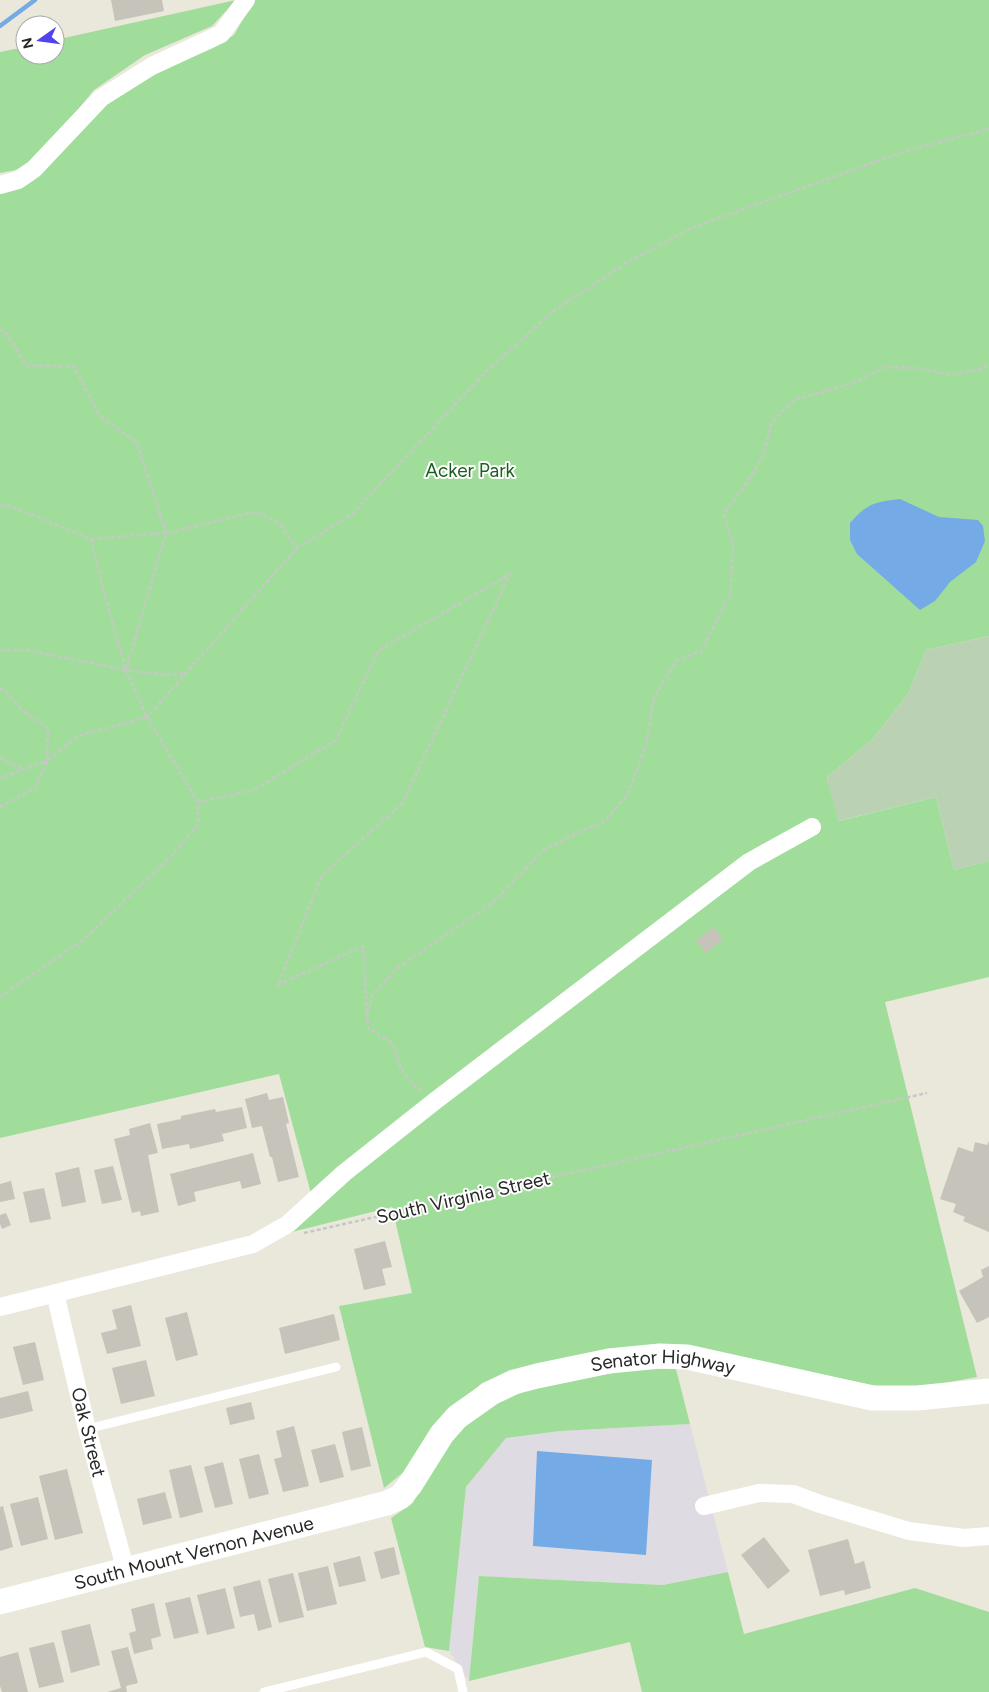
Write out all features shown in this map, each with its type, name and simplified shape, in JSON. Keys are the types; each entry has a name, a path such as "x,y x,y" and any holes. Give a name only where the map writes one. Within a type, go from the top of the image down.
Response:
{"street":[{"path":"0,185 18,180 34,169 101,98 152,66 221,34 246,0"},
{"path":"0,1307 253,1244 288,1224 344,1173 435,1101 748,862 812,827"},
{"name":"Oak Street","path":"55,1293 87,1429 126,1571"},
{"name":"Senator Highway","path":"387,1503 400,1496 410,1485 442,1434 470,1406 514,1382 593,1364 633,1358 687,1358 872,1398 917,1398 989,1391"},
{"path":"704,1506 759,1493 794,1494 820,1504 909,1531 964,1538 989,1536"},
{"name":"South Mount Vernon Avenue","path":"0,1602 387,1503"}],"lane":[{"path":"87,1429 336,1367"},
{"path":"264,1692 426,1652 458,1669 464,1692"}],"path":[{"path":"0,778 48,761 78,736 147,717 297,548 351,515 485,373 552,312 626,263 694,227 909,150 989,129"},
{"path":"0,330 4,330 26,365 74,367 99,415 137,443 166,533 126,670"},
{"path":"368,1028 367,1013 374,994 400,966 493,903 542,851 575,834 605,822 628,794 646,745 654,697 676,661 701,651 730,595 733,548 724,513 746,484 763,456 772,422 794,400 853,383 886,367 917,368 951,375 982,370 989,364"},
{"path":"0,505 10,506 91,539 166,533 255,512 279,523 297,548"},
{"path":"0,997 84,940 168,860 198,825 198,802 147,717 126,670 91,539"},
{"path":"198,802 254,790 336,740 378,651 510,574 402,804 322,875 278,984 363,946 368,1028"},
{"path":"0,650 27,650 126,670 165,675 186,673"},
{"path":"0,689 4,690 26,714 45,726 48,732 48,761 35,788 0,807"},
{"path":"0,758 23,770"},
{"path":"368,1028 393,1044 398,1061 408,1081 435,1101"},
{"name":"South Virginia Street","path":"301,1234 927,1093"}],"shaded area":[{"path":"690,1424 728,1572 663,1585 479,1576 469,1681 449,1651 466,1487 506,1438 560,1431"}],"green space":[{"path":"236,0 212,26 145,55 94,90 39,157 16,170 0,173 0,52 15,49 15,65 65,65 65,38"},
{"name":"Acker Park","path":"254,0 989,0 989,636 926,650 909,692 873,739 827,777 839,821 936,797 954,870 989,861 989,977 885,1002 977,1377 917,1388 877,1386 707,1351 533,1366 482,1383 437,1424 405,1471 384,1488 339,1306 412,1293 392,1207 280,1235 313,1201 279,1074 0,1138 0,193 103,106 156,72 213,48 234,35"},
{"path":"989,636 989,861 954,870 936,797 838,821 827,777 873,739 909,692 926,650"},
{"path":"638,1368 676,1369 690,1424 560,1431 506,1438 466,1487 449,1651 425,1647 391,1518 413,1503 438,1457 459,1431 497,1402 531,1389"},
{"path":"728,1572 744,1634 915,1588 989,1612 989,1692 642,1692 630,1642 469,1681 479,1576 663,1585"}],"water":[{"path":"900,499 939,517 978,520 983,526 985,541 976,562 950,582 935,601 920,610 857,554 850,540 850,523 862,511 867,507 884,501"},
{"path":"537,1451 652,1460 646,1555 533,1546"}],"building":[{"path":"111,0 162,0 164,11 115,21"},
{"path":"714,927 723,939 706,953 696,940"},
{"path":"267,1093 269,1100 283,1097 289,1123 286,1124 299,1177 278,1182 262,1126 252,1128 245,1099"},
{"path":"242,1107 247,1128 222,1134 224,1141 190,1149 189,1144 162,1149 157,1124 181,1119 181,1116 215,1109 216,1112"},
{"path":"150,1123 158,1153 148,1155 159,1212 141,1216 140,1211 132,1213 114,1139 130,1135 129,1129"},
{"path":"989,1141 989,1232 963,1221 965,1217 953,1212 956,1204 940,1199 958,1147 973,1152 975,1142 987,1145"},
{"path":"253,1153 261,1184 242,1189 240,1181 194,1192 196,1201 178,1206 170,1174"},
{"path":"113,1166 122,1200 102,1204 94,1170"},
{"path":"79,1167 86,1202 62,1207 55,1173"},
{"path":"11,1181 15,1199 0,1202 0,1184"},
{"path":"44,1188 51,1219 30,1223 23,1192"},
{"path":"6,1213 11,1225 2,1229 0,1215"},
{"path":"385,1241 392,1267 382,1269 386,1285 364,1290 354,1249"},
{"path":"989,1266 989,1317 977,1323 959,1291 983,1277 981,1270"},
{"path":"131,1305 141,1346 107,1354 101,1333 117,1329 112,1310"},
{"path":"187,1312 198,1355 176,1361 165,1318"},
{"path":"334,1314 340,1340 285,1354 279,1328"},
{"path":"35,1342 44,1380 23,1385 13,1347"},
{"path":"146,1360 155,1396 121,1404 112,1368"},
{"path":"28,1391 33,1411 0,1419 0,1398"},
{"path":"251,1402 255,1419 230,1425 226,1408"},
{"path":"294,1426 309,1486 283,1492 274,1459 282,1457 276,1431"},
{"path":"362,1427 371,1466 351,1471 342,1432"},
{"path":"335,1444 344,1477 320,1483 311,1450"},
{"path":"259,1454 269,1494 249,1499 239,1459"},
{"path":"223,1462 233,1504 215,1508 204,1467"},
{"path":"191,1465 203,1512 180,1518 169,1470"},
{"path":"67,1469 83,1533 55,1540 39,1476"},
{"path":"165,1492 172,1518 143,1525 137,1499"},
{"path":"38,1497 48,1539 21,1546 10,1504"},
{"path":"3,1506 13,1547 0,1551 0,1507"},
{"path":"764,1537 790,1571 768,1589 741,1555"},
{"path":"848,1539 855,1564 864,1561 871,1588 845,1595 844,1590 820,1596 808,1550"},
{"path":"394,1547 400,1574 381,1579 374,1552"},
{"path":"360,1556 366,1581 339,1587 333,1563"},
{"path":"328,1566 337,1604 307,1611 298,1573"},
{"path":"293,1573 304,1617 279,1623 268,1579"},
{"path":"260,1580 272,1627 258,1631 254,1614 240,1617 233,1587"},
{"path":"225,1588 235,1628 207,1635 197,1595"},
{"path":"190,1597 199,1633 174,1639 165,1603"},
{"path":"154,1603 161,1636 151,1639 153,1649 134,1654 129,1633 136,1631 131,1609"},
{"path":"90,1624 100,1665 71,1673 61,1631"},
{"path":"54,1642 64,1682 39,1688 29,1648"},
{"path":"128,1647 138,1683 126,1686 127,1692 107,1692 121,1688 111,1651"},
{"path":"18,1652 28,1692 2,1692 0,1686 0,1657"}],"waterway":[{"path":"0,26 35,0"}]}
